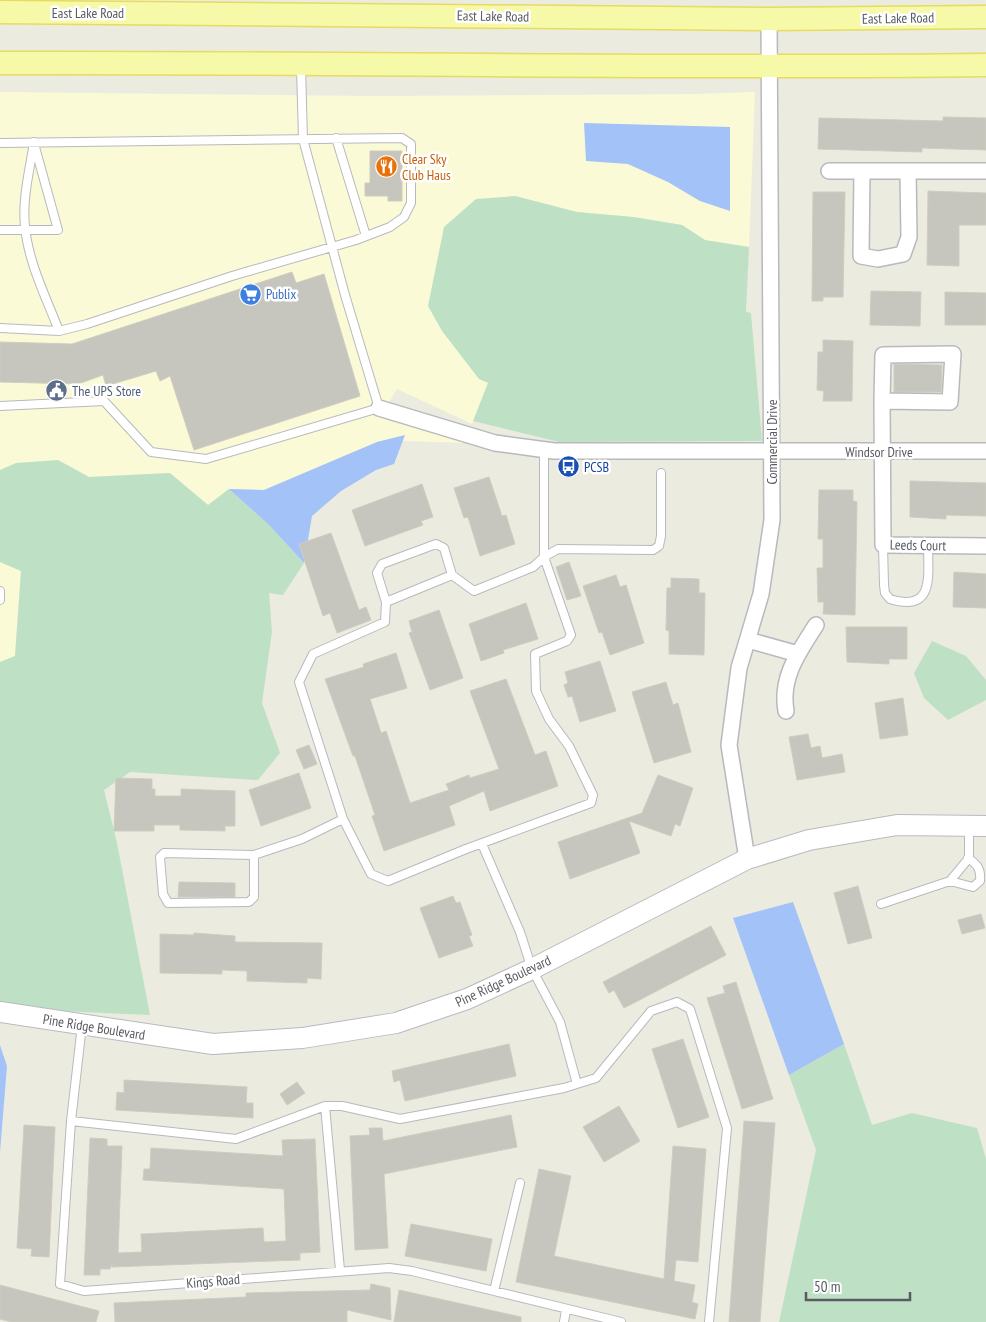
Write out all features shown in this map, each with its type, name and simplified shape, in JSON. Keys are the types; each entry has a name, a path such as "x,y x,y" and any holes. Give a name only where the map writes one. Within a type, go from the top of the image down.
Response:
{"main road":[{"name":"East Lake Road","path":"0,12 769,20 986,17"},
{"path":"0,63 301,62 769,68 986,65"}],"street":[{"name":"Commercial Drive","path":"747,859 729,745 740,668 761,594 772,520 769,20"},
{"path":"829,171 986,171"},
{"path":"862,171 861,256 878,259 903,254 909,237 908,171"},
{"name":"Leeds Court","path":"882,401 950,402 953,354 883,355 882,401 883,545 986,546"},
{"name":"Windsor Drive","path":"379,408 495,443 544,450 986,451"},
{"path":"786,711 784,689 788,674 816,625"},
{"path":"748,640 798,654"},
{"name":"Pine Ridge Boulevard","path":"0,1012 213,1044 302,1038 396,1023 467,999 532,969 747,859 809,840 896,825 977,825"}],"lane":[{"path":"0,406 104,401 151,452 206,459 379,408 303,139 301,62"},
{"path":"336,138 366,236"},
{"path":"0,142 402,138 411,144 411,202 404,217 390,226 366,236 232,276 152,304 59,331 0,328"},
{"path":"34,142 25,201 26,231 35,270 59,331"},
{"path":"0,230 58,230 34,142"},
{"path":"544,450 544,557 571,635 567,641 535,654 536,691 549,719 569,746 594,795 591,803 388,881 371,874 343,819 299,682 313,654 385,622 386,602 377,573 382,564 436,544 444,548 452,575 474,591 533,567 544,557 558,549 653,550 659,546 661,473"},
{"path":"883,545 885,593 890,600 913,602 921,599 926,592 928,545"},
{"path":"386,602 452,575"},
{"path":"0,592 0,600"},
{"path":"254,855 254,897 249,902 168,903 163,894 160,856 164,853 254,855 302,839 343,819"},
{"path":"950,881 968,858 977,825"},
{"path":"482,844 520,932 532,969 560,1022 577,1084"},
{"path":"881,904 950,881 973,887 980,881 981,871 977,864 968,858"},
{"path":"71,1121 236,1139 325,1106 342,1106 400,1119 577,1084 596,1078 651,1011 677,1002 690,1009 727,1128 710,1322"},
{"name":"Kings Road","path":"82,1025 71,1121 60,1284 84,1291 340,1270 389,1268 621,1322"},
{"path":"325,1106 340,1270"},
{"path":"494,1291 520,1184"},
{"path":"564,1322 566,1310"}],"shaded area":[{"path":"0,92 373,96 755,92 749,247 705,240 682,225 633,217 577,212 515,196 488,383 472,424 397,389 389,402 466,438 464,443 403,441 405,436 377,442 264,490 229,489 208,505 170,473 89,477 58,460 0,470","holes":["730,127 700,201 668,182 628,164"]},
{"path":"515,196 577,212 633,217 682,225 705,240 749,247 746,312 751,313 762,441 559,442 473,421 488,383 479,379 442,331 428,306 444,227 476,199"},
{"path":"58,460 89,477 170,473 208,505 229,489 269,525 304,563 283,595 269,593 272,632 262,703 280,753 258,780 130,772 104,790 117,843 150,1015 37,1010 0,1004 0,662 15,656 21,571 0,562 0,470 16,463"},
{"path":"0,562 21,571 15,656 0,662"},
{"path":"932,641 966,656 986,680 986,700 948,720 924,698 914,673"},
{"path":"844,1044 872,1125 912,1113 977,1128 986,1159 986,1322 779,1322 816,1150 789,1075"}],"water":[{"path":"584,123 730,127 730,211 700,201 668,182 628,164 586,161"},
{"path":"405,435 394,464 376,470 341,491 312,516 304,563 269,525 229,489 264,490 377,442"},
{"path":"793,902 844,1044 789,1075 733,918"},
{"path":"0,1045 7,1066 0,1152"}],"building":[{"path":"943,117 986,118 986,150 922,148 922,152 818,149 819,118 943,121"},
{"name":"Clear Sky Club Haus","path":"370,151 402,151 402,201 388,201 388,196 365,196 365,183 370,183"},
{"path":"928,191 986,193 986,225 959,225 959,266 927,265"},
{"path":"813,192 845,192 843,297 823,297 823,301 812,301"},
{"path":"292,272 296,283 324,274 360,396 194,450 170,376 160,381 156,371 106,386 103,375 78,384 0,382 0,342 72,344"},
{"path":"871,291 921,292 920,326 870,325"},
{"path":"945,292 986,293 986,325 945,325"},
{"path":"823,340 853,341 852,401 823,401 824,391 817,390 818,352 823,352"},
{"path":"894,364 942,365 941,392 894,392"},
{"path":"489,477 502,516 506,515 515,544 480,556 468,517 464,518 454,488"},
{"path":"910,481 986,483 986,516 946,515 946,519 910,517"},
{"path":"422,484 433,517 421,521 423,525 365,546 352,510"},
{"path":"819,490 853,490 853,501 857,502 855,615 823,614 824,602 818,602 817,568 823,568 823,539 818,539"},
{"path":"331,533 359,610 366,607 371,620 337,633 330,613 323,616 299,544"},
{"path":"569,562 581,596 567,600 556,567"},
{"path":"954,572 986,574 986,608 953,607"},
{"path":"616,575 620,587 626,585 644,643 610,655 602,632 599,633 583,586"},
{"path":"671,578 699,579 699,593 705,593 704,655 669,654 669,631 666,630 667,588 671,588"},
{"path":"526,603 538,639 503,650 504,653 481,661 469,624"},
{"path":"439,610 463,678 430,690 409,633 412,632 409,621"},
{"path":"846,627 907,627 907,659 889,659 889,664 847,662"},
{"path":"396,653 407,688 370,699 381,733 386,731 410,803 449,790 446,784 469,775 470,778 499,769 470,691 506,679 535,755 546,751 558,786 490,811 484,791 449,806 455,825 384,851 372,816 375,815 355,756 353,756 325,679 364,667 363,664"},
{"path":"600,661 616,711 580,722 572,696 568,697 564,685 568,683 565,672"},
{"path":"666,682 673,705 678,703 691,752 654,763 632,692"},
{"path":"903,698 908,735 880,739 875,703"},
{"path":"808,734 811,748 820,746 822,758 842,754 845,772 797,780 789,737"},
{"path":"309,745 317,764 304,769 296,750"},
{"path":"299,773 311,808 261,826 249,790"},
{"path":"658,775 693,788 680,826 675,824 671,836 629,821 640,853 570,879 558,842 642,813"},
{"path":"116,778 152,779 152,789 155,789 155,796 181,796 181,789 235,791 235,826 225,826 225,831 180,830 180,825 154,825 154,831 114,831"},
{"path":"179,882 235,883 235,897 178,897"},
{"path":"858,886 872,938 848,944 834,893"},
{"path":"453,896 456,903 460,902 472,935 469,936 473,946 439,958 420,908"},
{"path":"981,914 985,928 962,934 958,920"},
{"path":"711,926 726,955 624,1008 614,990 609,993 603,982"},
{"path":"194,933 235,936 235,942 322,943 321,979 307,978 307,983 247,981 247,971 222,970 222,974 160,973 160,934 194,935"},
{"path":"736,982 773,1099 742,1109 707,998 725,993 723,986"},
{"path":"683,1039 709,1117 678,1128 652,1049"},
{"path":"509,1044 516,1076 405,1101 400,1080 394,1082 392,1071"},
{"path":"124,1080 247,1087 246,1103 253,1103 253,1118 116,1110 117,1092 124,1093"},
{"path":"297,1082 305,1093 287,1105 280,1094"},
{"path":"619,1106 640,1141 604,1162 583,1127"},
{"path":"511,1115 517,1147 384,1174 388,1248 355,1250 350,1136 370,1135 369,1128 382,1128 383,1141"},
{"path":"744,1121 775,1123 760,1322 729,1322"},
{"path":"24,1125 55,1127 49,1257 31,1256 32,1249 17,1248"},
{"path":"90,1138 107,1139 107,1146 122,1146 118,1253 142,1252 141,1234 263,1228 264,1242 286,1241 284,1189 143,1180 144,1169 150,1169 151,1148 283,1156 282,1140 315,1139 320,1252 300,1253 300,1260 112,1267 112,1264 110,1269 100,1269 100,1275 84,1275"},
{"path":"673,1146 706,1149 698,1262 676,1260 674,1281 695,1285 692,1302 698,1304 695,1319 516,1282 539,1169 571,1176 554,1256 664,1279"},
{"path":"411,1224 492,1239 486,1271 405,1256"},
{"path":"371,1284 390,1288 391,1320 347,1310 347,1322 115,1322 114,1303 246,1297 246,1293 370,1290"},
{"path":"0,1285 99,1311 96,1322 11,1322 0,1319"},
{"path":"399,1290 521,1317 521,1322 394,1322"}],"place":[{"name":"Clear Sky Club Haus","path":"386,167"},
{"name":"Publix","path":"250,294"},
{"name":"The UPS Store","path":"56,391"},
{"name":"PCSB","path":"568,467"}]}
